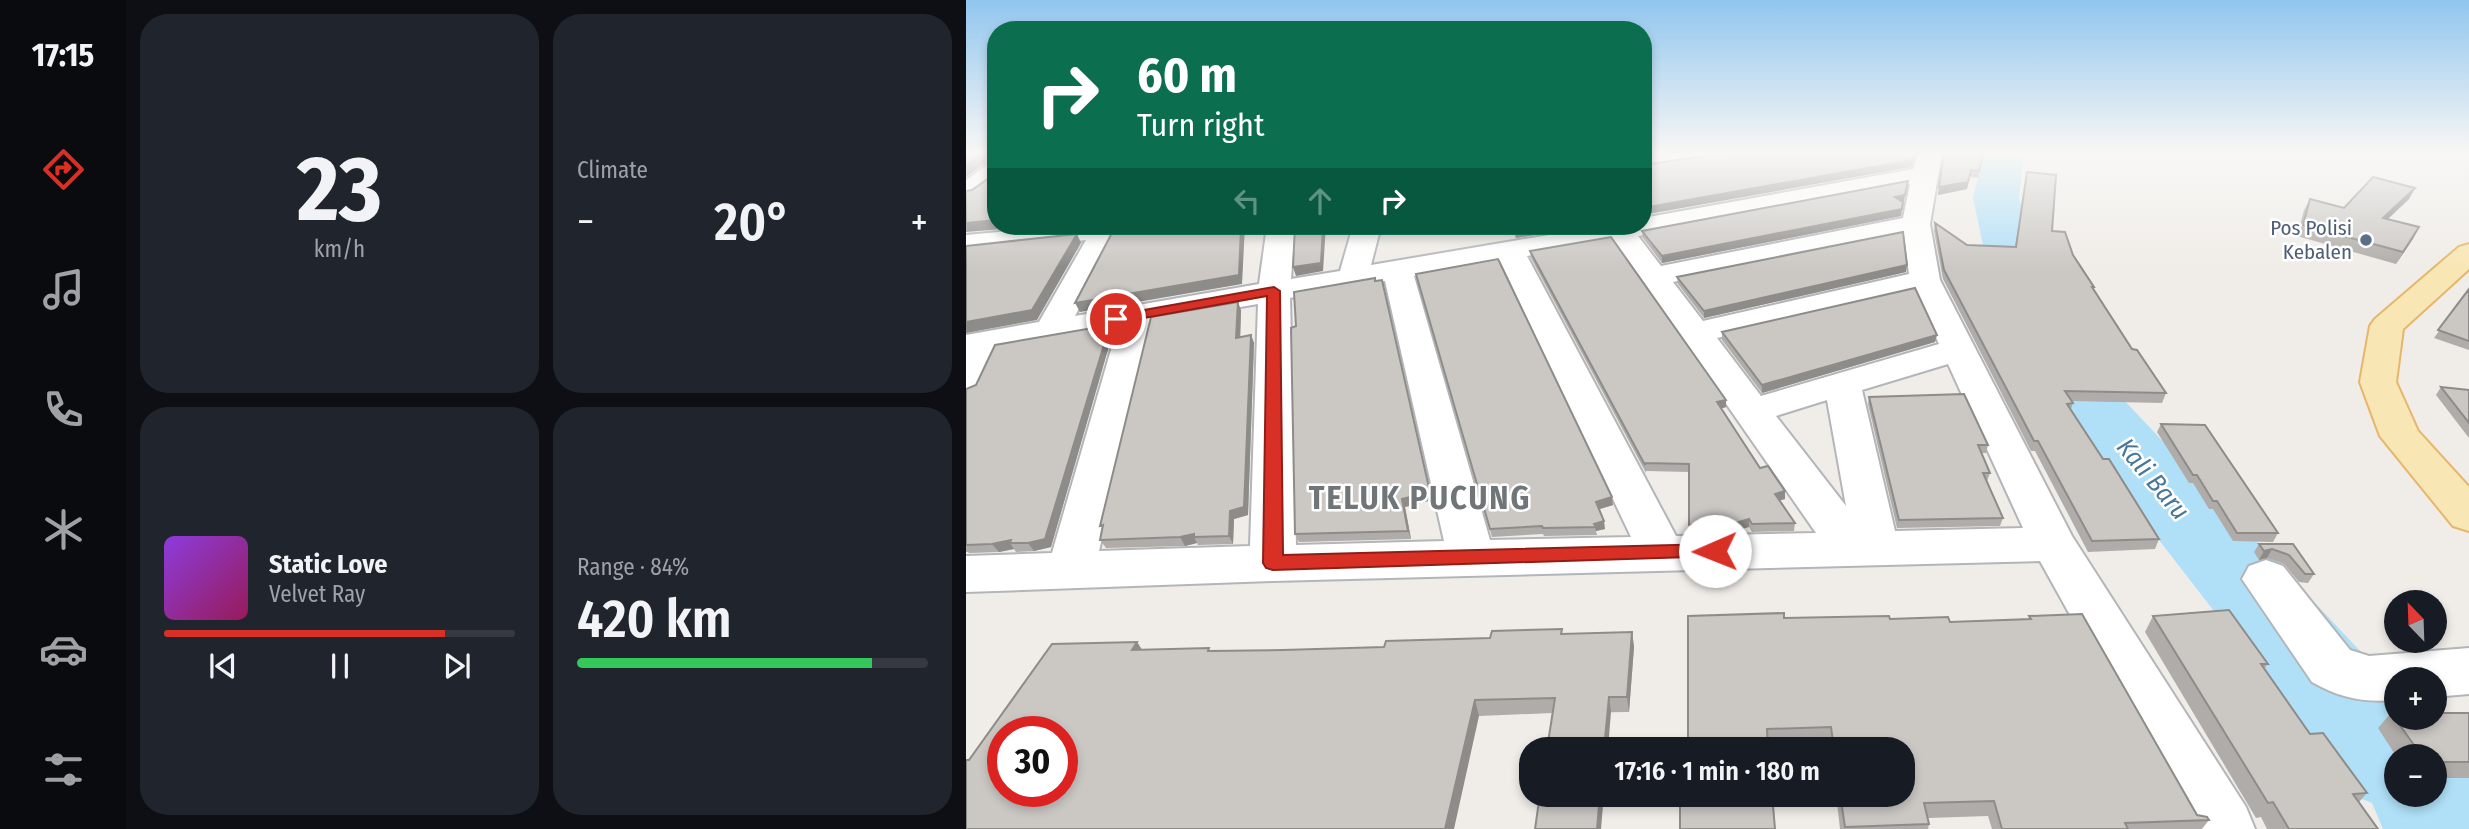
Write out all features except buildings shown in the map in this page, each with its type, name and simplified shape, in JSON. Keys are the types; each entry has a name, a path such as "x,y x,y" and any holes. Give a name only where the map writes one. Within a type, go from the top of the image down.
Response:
{"main road":[{"path":"2469,253 2387,326 2378,382 2400,436 2469,515"}],"street":[{"path":"1652,224 1802,191"},
{"path":"1922,191 1916,224 1925,280 2053,544 2224,829"},
{"path":"966,242 987,224"},
{"path":"1653,277 1916,224"},
{"path":"966,242 1048,235"},
{"path":"1051,330 1103,235"},
{"path":"1273,563 1274,291 1280,235"},
{"path":"1353,277 1365,235"},
{"path":"966,384 975,344 1596,235"},
{"path":"1622,235 1751,411 1864,548"},
{"path":"1508,250 1661,552"},
{"path":"1398,269 1471,558"},
{"path":"1695,333 1925,280"},
{"path":"1071,570 1138,315"},
{"path":"1751,411 1960,349"},
{"path":"1842,384 1864,548"},
{"path":"966,574 1661,552 2053,544"},
{"path":"2266,579 2331,666 2347,676 2369,679 2469,671"}],"waterway":[{"name":"Kali Baru","path":"1997,191 1996,198 2017,278 2064,374 2384,749"},
{"name":"Kali Baru","path":"2433,807 2452,829"}],"place":[{"name":"Pos Polisi Kebalen","path":"2366,240"}],"district":[{"name":"TELUK PUCUNG","path":"1420,498"}],"route":[{"path":"1116,319 1274,291 1273,563 1715,551"}]}
